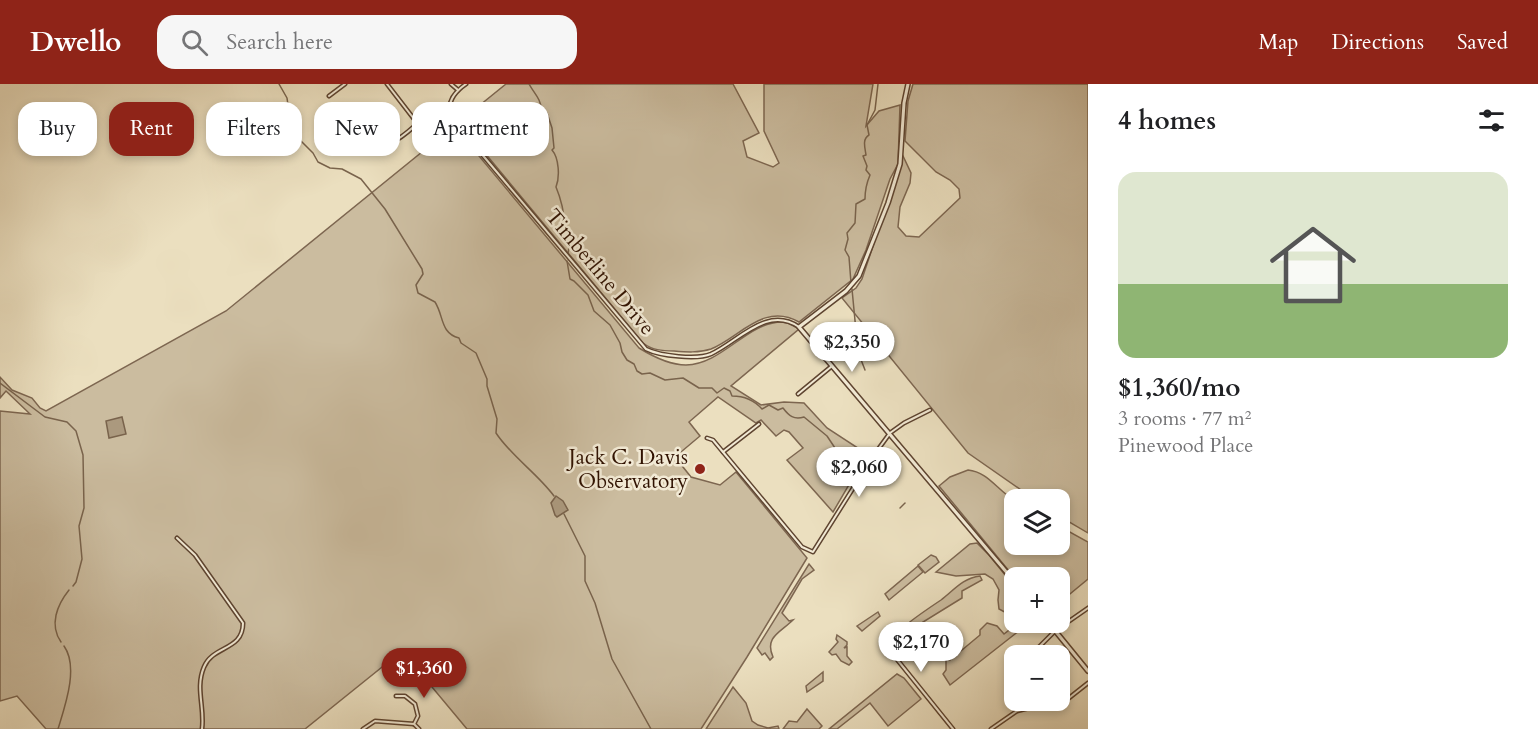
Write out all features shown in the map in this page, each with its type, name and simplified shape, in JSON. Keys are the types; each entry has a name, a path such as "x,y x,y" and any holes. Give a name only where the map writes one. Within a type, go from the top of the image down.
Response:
{"street":[{"path":"329,96 345,84"},
{"path":"387,84 412,115"},
{"path":"451,84 458,90"},
{"path":"451,102 458,90 466,84"},
{"path":"908,84 904,104 900,164 859,276 846,291 800,327 1004,569"},
{"path":"400,138 412,128"},
{"name":"Timberline Drive","path":"483,156 646,350 668,355 704,356 718,350 750,329 772,320 783,319 800,327"},
{"path":"798,394 832,366"},
{"path":"707,438 723,452 802,547 813,552 874,455 890,434 904,423 930,410"},
{"path":"723,452 759,424"},
{"path":"177,538 195,555 243,623 242,633 238,640 210,657 204,666 199,690 202,729"},
{"path":"1070,621 1088,608"},
{"path":"1041,645 1053,633"},
{"path":"1057,633 1088,671"},
{"path":"891,652 953,729"},
{"path":"1070,697 1088,683"},
{"path":"396,696 409,698 415,704 418,716 414,724"},
{"path":"991,729 1010,714 1020,711"},
{"path":"363,729 375,721 414,724 419,729"}],"shaded area":[{"path":"506,84 733,84 759,133 743,141 747,157 773,167 779,163 764,131 764,84 873,84 866,126 879,111 900,105 898,164 890,179 866,250 853,279 799,322 775,316 753,324 711,349 692,352 657,350 643,343 487,156 549,156 549,102 484,102"},
{"path":"913,84 1088,84 1088,533 1070,522 1070,489 1020,489 968,453 842,298 856,288 862,279 903,156 911,173 910,183 900,207 898,227 906,236 919,237 960,198 959,189 950,180 936,172 905,141 908,101"},
{"path":"417,156 479,156 639,348 655,357 680,365 699,363 712,358 746,335 769,324 782,322 799,329 731,386 761,405 784,402 804,403 827,428 867,454 833,512 787,460 803,448 789,432 784,430 776,436 761,420 756,423 718,397 689,422 700,436 675,457 691,477 720,485 736,472 807,558 701,729 467,729 402,651 305,729 46,729 17,696 0,701 0,411 30,414 6,391 0,398 0,377 12,390 32,398 40,408 46,411 226,311"},
{"path":"122,417 126,434 109,438 106,421"},
{"path":"968,470 975,471 1004,493 1004,555 1070,555 1070,532 1088,542 1088,579 1070,594 1070,567 1006,567 939,486 950,477"},
{"path":"556,496 563,501 568,510 557,517 551,503"},
{"path":"977,543 1004,574 1004,612 999,609 999,590 993,579 985,574 956,576 936,572 970,544"},
{"path":"931,555 939,562 925,573 918,565"},
{"path":"809,564 814,570 802,579 782,613 789,621 793,620 772,640 773,657 770,660 757,648"},
{"path":"918,566 923,572 889,600 885,594"},
{"path":"980,576 982,580 962,591 962,598 923,622 935,642 939,640 944,650 933,659 919,646 907,657 902,656 894,647 895,623 906,625 964,582"},
{"path":"878,612 880,616 862,631 857,626"},
{"path":"987,623 997,626 1004,634 1016,633 950,685 943,674 946,670 946,659 950,660 980,635 980,630"},
{"path":"837,635 847,642 844,648 847,647 847,656 852,662 849,665 841,661 836,654 832,655 829,652 838,642"},
{"path":"823,672 823,681 807,692 806,686"},
{"path":"897,674 904,678 921,699 888,726 870,703 837,729 829,729"},
{"path":"733,687 746,703 752,721 768,728 778,726 779,729 706,729"},
{"path":"807,709 822,726 819,729 783,729 789,721 797,722"}],"waterway":[{"path":"279,84 287,98 290,119 299,139 313,153 318,162 330,168 342,169 361,179 385,209 422,269 423,274 416,285 418,293 435,302 448,332 459,338 461,343 476,353 487,379 497,419 496,433 554,496"},
{"path":"529,84 539,99 542,111 547,113 552,128 554,148 552,150 558,168 556,187 569,242 568,254"},
{"path":"851,283 849,257 845,250 847,233 855,223 856,204 865,199 870,175 866,170 867,166 863,156 866,155 865,141 869,135 867,125 875,110 878,84"},
{"path":"567,261 570,279 588,295 594,311 610,325 620,343 622,352 627,360 634,364 637,371 642,374 650,373 665,380 683,378 699,388 712,388 717,393 724,388 730,391 732,396 748,399 762,409 769,405 778,410 783,408 792,417 804,417 827,436 837,451 863,467"},
{"path":"852,289 858,352 865,370"},
{"path":"0,383 45,417 67,422 76,431 83,455 84,508 79,526 82,559 73,586"},
{"path":"900,508 905,503"},
{"path":"564,514 585,556 585,581 595,603 612,659 651,729"},
{"path":"61,642 57,636 56,615 69,590"},
{"path":"58,729 71,675 64,646"}],"place":[{"name":"Jack C. Davis Observatory","path":"700,469"}]}
